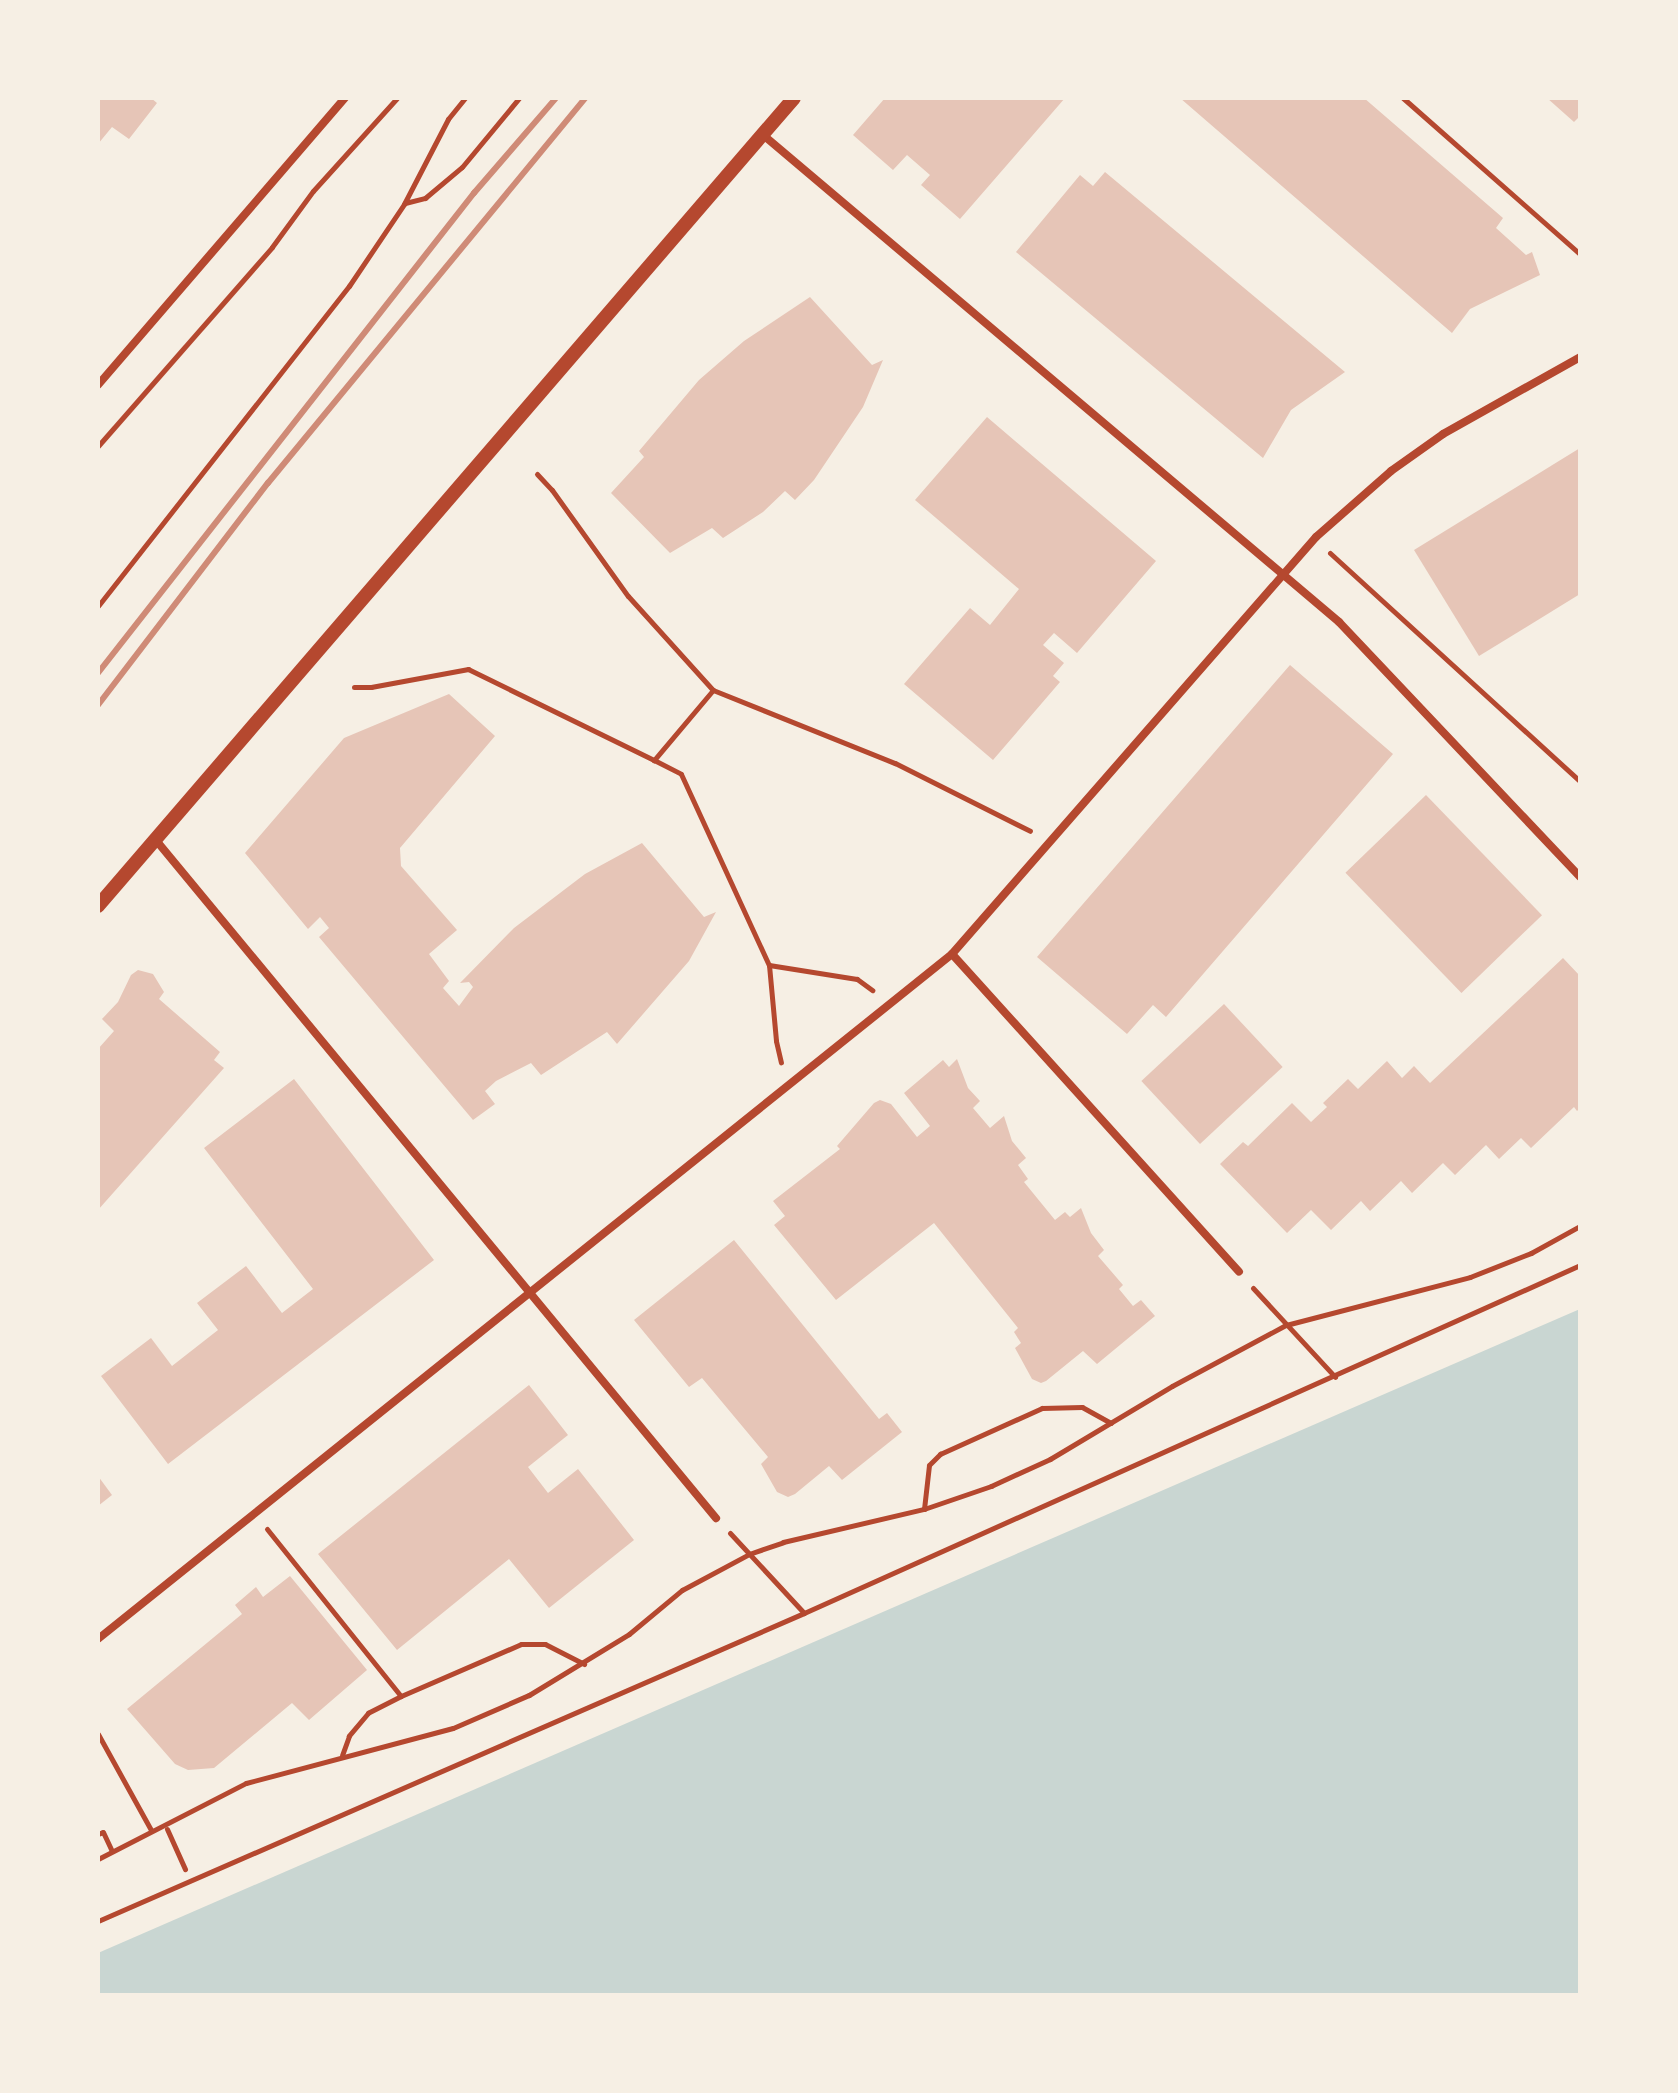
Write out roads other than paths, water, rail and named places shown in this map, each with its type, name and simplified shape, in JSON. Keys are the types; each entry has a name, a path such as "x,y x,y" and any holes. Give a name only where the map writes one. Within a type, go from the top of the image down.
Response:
{"street":[{"path":"98,385 345,98"},
{"path":"98,906 794,98"},
{"path":"762,134 1339,622 1580,877"},
{"path":"98,1639 952,954 1316,537 1391,471 1443,434 1580,357"},
{"path":"155,839 716,1518"},
{"path":"952,954 1239,1272"}],"railway":[{"path":"98,673 474,193 556,98"},
{"path":"98,705 268,483 585,98"}]}
